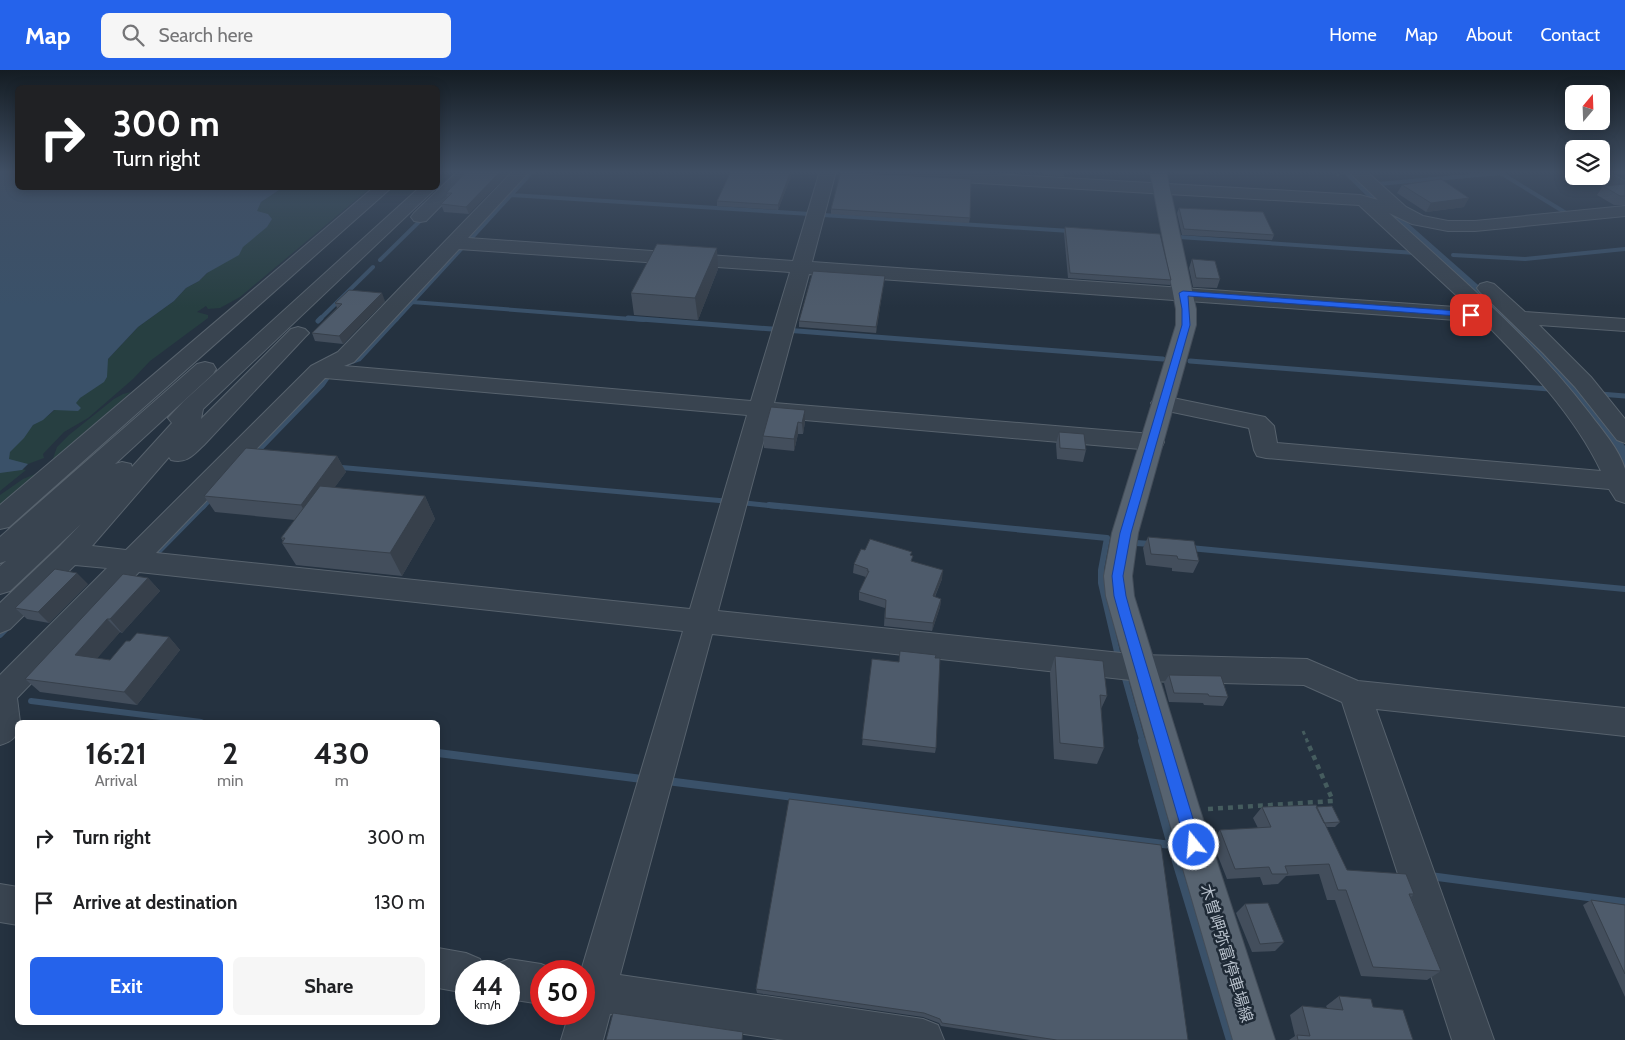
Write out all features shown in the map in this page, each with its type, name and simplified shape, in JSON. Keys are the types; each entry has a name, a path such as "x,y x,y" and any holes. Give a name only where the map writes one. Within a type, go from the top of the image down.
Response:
{"main road":[{"name":"木曽岬弥富停車場線","path":"1167,216 1186,309 1186,325 1126,533 1118,576 1120,596 1140,668 1254,1040"}],"street":[{"path":"0,520 350,216"},
{"path":"0,553 375,216"},
{"path":"0,583 397,216"},
{"path":"0,621 73,555 225,411 272,358 420,216"},
{"path":"0,731 4,726 1,694 142,562 319,371 346,357 479,216"},
{"path":"595,974 701,621 816,216"},
{"path":"1163,403 1257,422 1262,426 1266,450 1621,488 1606,454 1593,433 1521,346 1382,216"},
{"path":"1406,216 1518,317 1583,382 1625,434"},
{"path":"1413,216 1432,224 1461,226 1567,216"},
{"path":"454,243 1625,325"},
{"path":"319,371 1152,442"},
{"path":"73,555 192,417 192,406"},
{"path":"73,555 1140,668 1307,672 1355,694 1625,722"},
{"path":"1355,694 1473,1040"},
{"path":"0,903 15,906"},
{"path":"440,968 455,971"},
{"path":"595,992 923,1040"},
{"path":"582,1040 584,1025"}],"path":[{"path":"1183,810 1333,801 1303,731"}],"green space":[{"path":"252,216 336,216 240,297 220,308 208,309 206,306 197,312 208,315 208,318 150,361 133,379 88,418 64,432 43,454 44,458 28,464 22,469 26,470 0,491 0,454 33,425 49,415 108,359 138,327 174,301 186,288 199,281 232,249"},
{"path":"131,392 52,461 57,447 69,435 114,399"},
{"path":"40,472 0,506 0,495 23,479"}],"water":[{"path":"0,216 270,216 272,219 267,227 243,247 239,255 207,273 199,281 186,288 174,301 138,327 108,359 107,377 104,382 80,398 76,403 81,408 78,411 54,410 43,420 33,425 24,438 10,452 9,459 28,464 22,470 0,473"},
{"path":"1387,216 1400,216 1511,314 1618,436 1625,446 1625,473 1616,456"}],"building":[{"path":"943,216 970,216 970,218"},
{"path":"1181,216 1265,216 1274,235 1184,229"},
{"path":"1065,227 1160,234 1171,280 1070,273"},
{"path":"657,244 717,248 695,298 631,293"},
{"path":"1192,259 1215,261 1220,279 1196,278"},
{"path":"813,271 885,276 876,327 799,321"},
{"path":"349,290 382,293 339,336 312,333 342,304 335,303"},
{"path":"771,407 805,410 802,423 798,422 794,439 763,436"},
{"path":"1059,432 1084,434 1086,450 1060,448"},
{"path":"246,448 337,456 301,505 204,496"},
{"path":"320,486 425,496 390,553 282,543 285,538 281,538"},
{"path":"1148,537 1194,541 1199,561 1178,559 1177,556 1151,554"},
{"path":"870,539 912,552 910,555 913,556 911,561 943,570 933,596 941,599 933,623 885,618 886,600 859,592 869,571 854,564 861,549 865,550"},
{"path":"55,569 77,573 38,612 15,608"},
{"path":"123,574 148,578 110,619 107,619 75,655 110,660 126,641 130,641 137,633 169,637 124,692 25,679"},
{"path":"900,651 936,655 935,658 940,658 936,748 862,739 872,659 899,662"},
{"path":"1055,656 1103,661 1107,696 1100,695 1104,748 1060,743"},
{"path":"1169,675 1221,676 1228,697 1209,696 1208,694 1174,693"},
{"path":"789,799 1161,845 1188,1040 1057,1040 942,1023 940,1019 924,1013 756,989"},
{"path":"1316,805 1347,870 1406,874 1414,894 1409,894 1441,971 1373,967 1346,890 1338,890 1329,864 1285,866 1288,874 1272,874 1269,867 1235,869 1220,830 1271,827 1262,807"},
{"path":"1332,806 1340,822 1324,823 1316,807"},
{"path":"1591,900 1625,905 1625,974"},
{"path":"1268,903 1284,942 1260,944 1245,904"},
{"path":"1339,996 1371,999 1373,1007 1403,1010 1413,1040 1298,1040 1297,1035 1310,1036 1302,1006 1343,1010"},
{"path":"613,1013 743,1032 742,1040 606,1040"}],"waterway":[{"path":"468,242 492,216"},
{"path":"843,216 1070,231"},
{"path":"380,260 424,217"},
{"path":"1179,237 1416,253"},
{"path":"412,302 463,247"},
{"path":"1453,255 1525,259 1625,249"},
{"path":"319,320 373,267"},
{"path":"396,320 412,302"},
{"path":"412,302 644,320"},
{"path":"348,363 359,359 397,318"},
{"path":"628,318 1163,359"},
{"path":"1190,361 1549,389"},
{"path":"255,454 322,385 329,375"},
{"path":"1600,394 1625,396"},
{"path":"336,467 725,501"},
{"path":"203,507 212,497"},
{"path":"745,503 782,507"},
{"path":"152,558 204,505"},
{"path":"769,505 1107,538 1101,570 1101,583 1118,656"},
{"path":"1136,543 1151,544"},
{"path":"1190,548 1625,589"},
{"path":"0,635 8,627"},
{"path":"1124,675 1143,743"},
{"path":"31,701 185,720"},
{"path":"1142,741 1171,845"},
{"path":"440,753 642,779"},
{"path":"667,781 1171,845"},
{"path":"1171,845 1230,1040"},
{"path":"1430,876 1625,902"}],"route":[{"path":"1194,845 1140,668 1120,596 1118,576 1120,556 1126,533 1186,325 1183,293 1471,315"}]}
